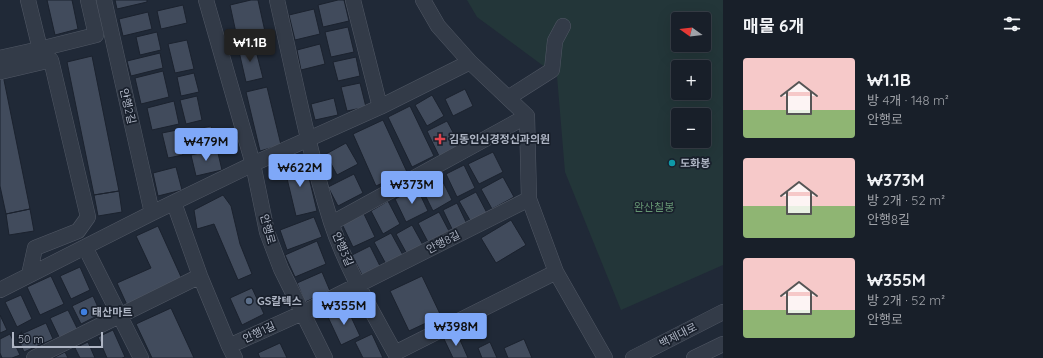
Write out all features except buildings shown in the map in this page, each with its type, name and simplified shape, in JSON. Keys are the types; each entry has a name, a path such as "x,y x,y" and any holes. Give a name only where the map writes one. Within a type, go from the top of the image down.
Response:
{"street":[{"path":"28,0 40,49"},
{"path":"0,58 96,35 88,0"},
{"name":"안행2길","path":"104,0 152,213"},
{"name":"안행로","path":"206,0 253,164 267,232 281,269 325,358"},
{"path":"353,0 380,106"},
{"path":"423,0 438,26 470,62 527,116 529,199 556,272 605,358"},
{"name":"안행3길","path":"278,5 308,139 332,223 358,285 395,353 556,272"},
{"path":"508,98 552,70 555,41 563,26"},
{"path":"0,72 51,60 88,217 78,231 34,248 29,275"},
{"path":"0,290 253,164 380,106 470,62"},
{"path":"332,223 527,116"},
{"name":"안행8길","path":"302,313 529,199"},
{"path":"174,203 200,276 232,352"},
{"path":"85,247 138,353"},
{"path":"34,358 200,276"},
{"name":"백제대로","path":"633,358 723,312"},
{"name":"안행1길","path":"232,352 302,313"},
{"path":"694,358 723,344"}],"green space":[{"name":"완산칠봉","path":"467,0 723,0 723,265 621,310 565,172 557,76 477,17"}],"place":[{"name":"김동인신경정신과의원","path":"440,139"},
{"name":"도화봉","path":"672,163"},
{"name":"GS칼텍스","path":"249,301"},
{"name":"태산마트","path":"84,312"}]}
